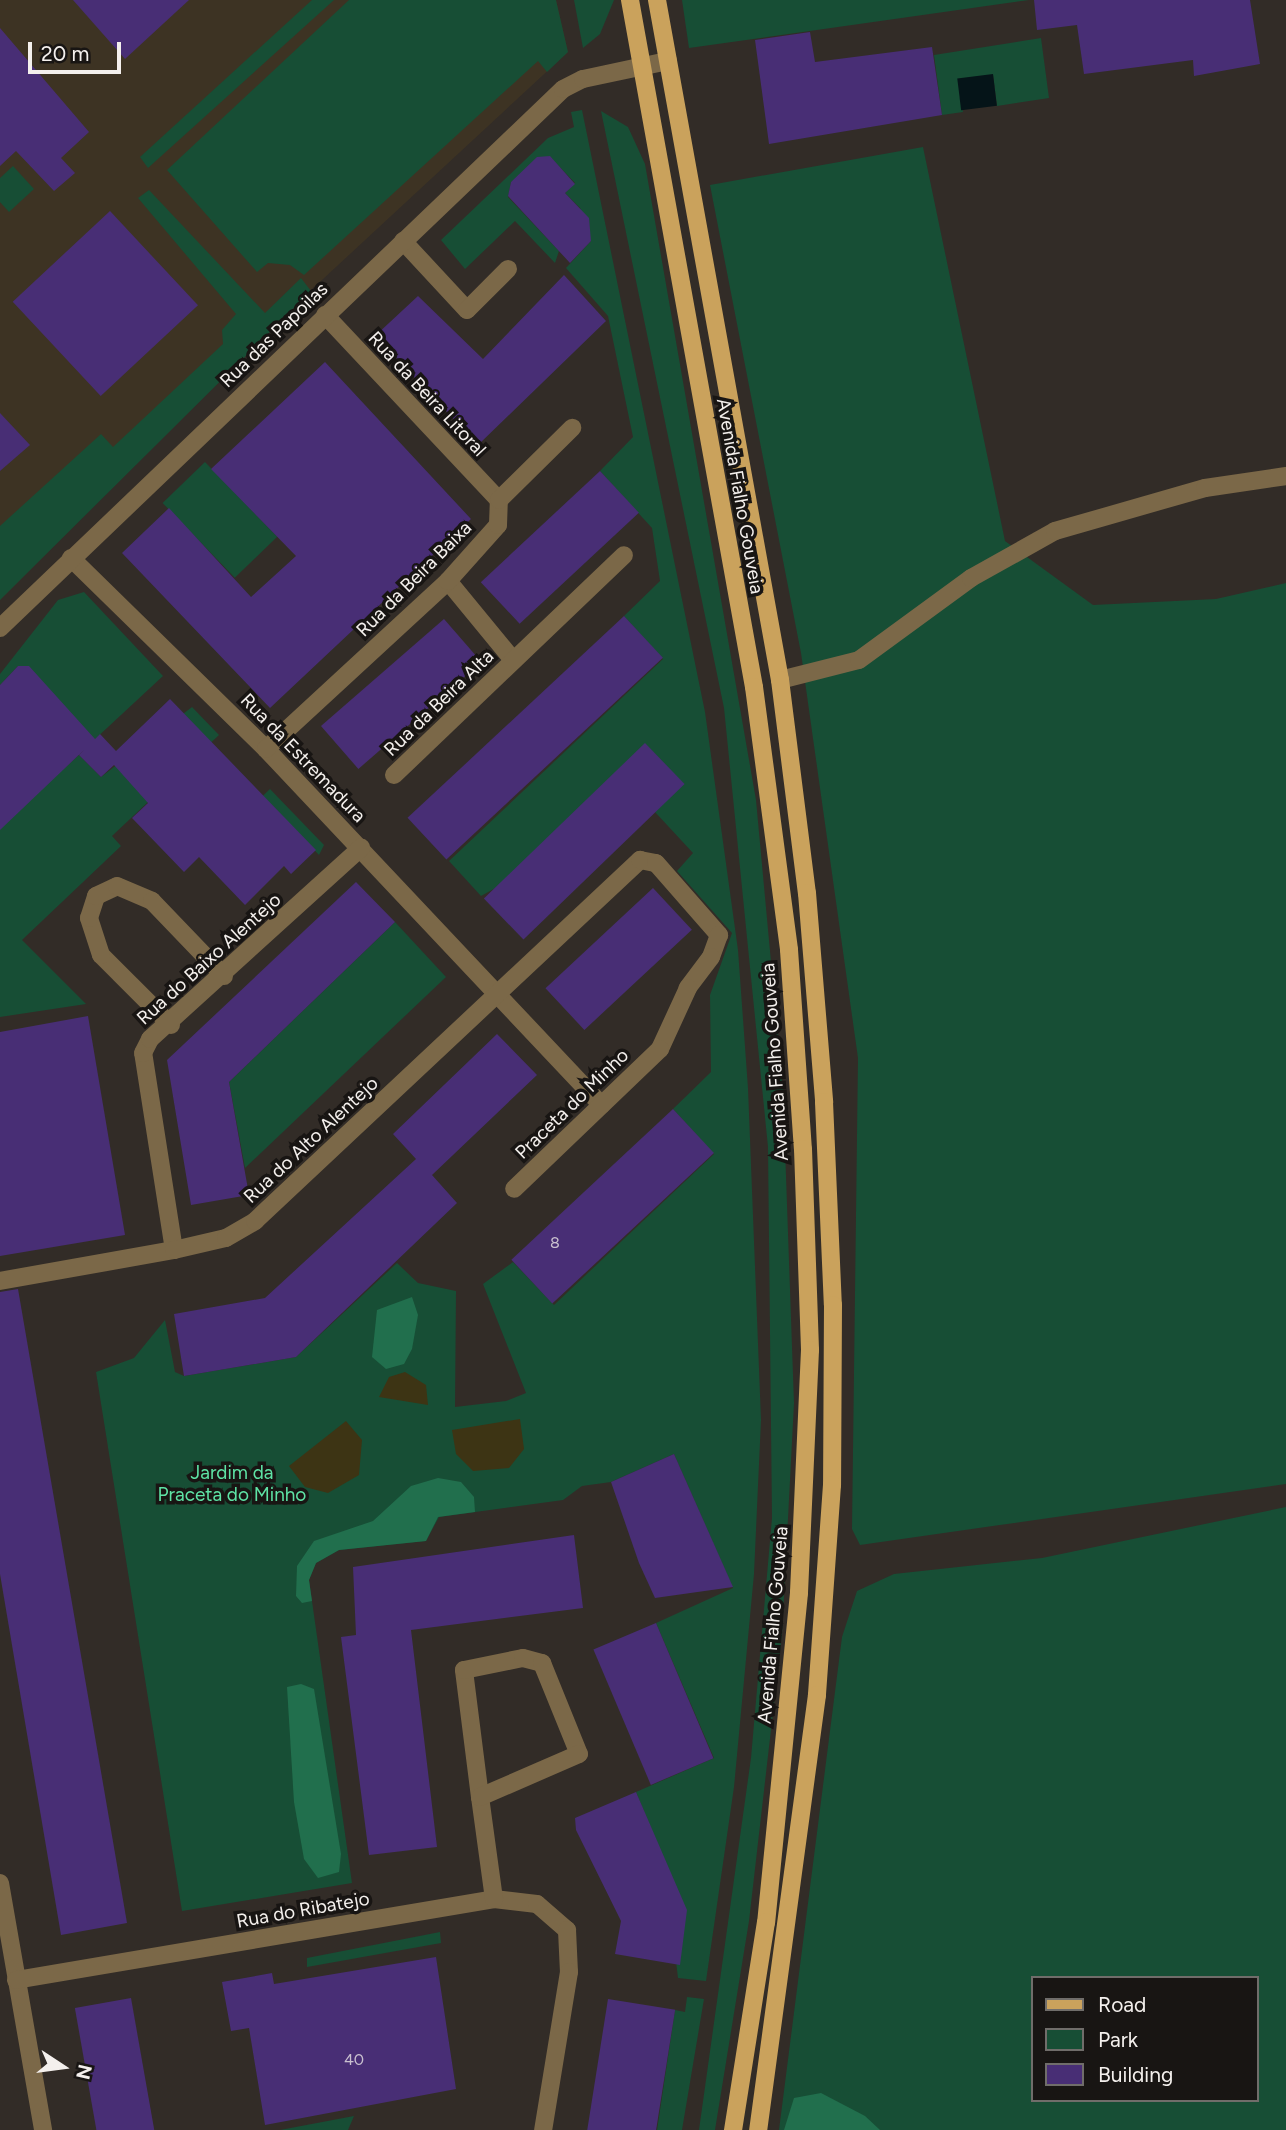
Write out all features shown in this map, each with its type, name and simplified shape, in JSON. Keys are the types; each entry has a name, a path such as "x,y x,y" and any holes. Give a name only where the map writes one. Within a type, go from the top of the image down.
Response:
{"main road":[{"name":"Avenida Fialho Gouveia","path":"630,0 754,687 789,950 803,1149 810,1350 799,1593 766,1922 733,2130"},
{"name":"Avenida Fialho Gouveia","path":"657,0 780,680 807,893 824,1102 833,1305 832,1485 817,1695 758,2130"}],"street":[{"path":"642,66 668,61"},
{"name":"Rua das Papoilas","path":"0,628 563,89 583,79 642,66"},
{"path":"403,242 467,310 508,269"},
{"name":"Rua da Beira Litoral","path":"325,315 499,500"},
{"path":"499,500 572,428"},
{"path":"780,680 859,660 971,578 1055,531 1205,488 1286,477"},
{"name":"Rua da Beira Baixa","path":"266,749 448,581 498,525 499,500"},
{"name":"Rua da Beira Alta","path":"394,775 624,555"},
{"name":"Rua da Estremadura","path":"71,558 266,749 601,1105"},
{"name":"Rua da Beira Alta","path":"448,581 513,660"},
{"name":"Rua do Baixo Alentejo","path":"174,1250 143,1053 150,1038 171,1025 361,848"},
{"name":"Rua do Alto Alentejo","path":"0,1281 226,1238 256,1221 640,860 656,863 719,935 660,1049"},
{"path":"171,1025 101,955 89,918 96,896 117,886 152,901 224,976"},
{"name":"Praceta do Minho","path":"514,1189 660,1049"},
{"path":"480,1797 579,1754 552,1677 542,1663 523,1658 464,1670 480,1797 494,1899"},
{"path":"0,1883 43,2130"},
{"name":"Rua do Ribatejo","path":"16,1980 494,1899 537,1904 566,1930 569,1972 543,2130"}],"shaded area":[{"path":"0,0 556,0 568,52 281,318 0,600"},
{"path":"993,74 997,106 961,110 957,78"}],"green space":[{"path":"312,0 334,0 148,168 140,157"},
{"path":"349,0 556,0 568,52 547,72 538,61 304,275 290,265 268,263 257,272 167,170"},
{"path":"574,0 614,0 600,34 583,48"},
{"path":"682,0 1029,0 689,48"},
{"path":"1041,38 1049,98 997,106 993,75 958,80 963,112 942,115 934,55"},
{"name":"Jardim da Praceta do Minho","path":"582,110 705,712 738,950 748,1088 761,1420 754,1574 734,1787 706,1981 678,1978 664,1860 636,1792 714,1758 656,1623 733,1588 674,1454 611,1482 582,1486 563,1500 439,1517 426,1541 339,1550 316,1563 309,1580 352,1883 182,1911 96,1372 134,1358 165,1320 175,1372 184,1376 296,1357 397,1263 418,1283 456,1291 455,1407 506,1401 526,1393 483,1284 513,1262 554,1305 714,1154 673,1109 711,1072 710,995 732,933 677,871 693,853 655,812 683,784 481,896 449,861 663,659 624,616 660,581 652,528 600,471 633,437 608,316 566,268 591,241 580,208 565,193 575,183 549,156 511,182 508,197 559,251 555,263 515,221 465,269 441,240 548,138 574,127 571,112"},
{"path":"601,111 628,127 645,164 756,800 783,1091 794,1403 782,1634 749,1921 715,2130 699,2130 751,1758 772,1518 768,1147 724,708"},
{"path":"923,147 1005,541 1093,605 1216,599 1286,583 1286,1484 860,1545 852,1529 858,1058 801,653 710,185"},
{"path":"13,166 34,189 9,212 0,202 0,178"},
{"path":"149,190 265,313 301,278 311,291 0,600 0,526 101,434 113,447 223,344 222,330 236,314 138,198"},
{"path":"205,462 277,537 235,578 163,503"},
{"path":"84,592 163,676 93,741 18,666 0,685 0,674 58,600"},
{"path":"192,707 219,735 112,836 121,846 22,940 86,1004 0,1017 0,826 79,755 101,777"},
{"path":"270,789 324,845 319,855 272,805 224,833"},
{"path":"395,922 446,977 245,1168 229,1082"},
{"path":"412,1297 418,1315 412,1349 404,1364 386,1369 372,1357 377,1310"},
{"path":"438,1478 461,1482 474,1497 475,1512 438,1517 426,1541 339,1550 316,1563 309,1580 312,1601 302,1603 296,1596 297,1566 314,1541 373,1521 411,1486"},
{"path":"1286,1507 1286,2130 779,2130 842,1637 857,1591 894,1574 1042,1558"},
{"path":"301,1684 314,1689 341,1854 339,1872 318,1878 304,1859 294,1802 287,1687"},
{"path":"440,1932 441,1943 307,1967 307,1958"},
{"path":"687,1997 704,1999 682,2130 657,2130 675,2010 685,2012"},
{"path":"821,2093 865,2116 880,2130 784,2130 794,2098"},
{"path":"354,2116 348,2130 280,2130"}],"sand":[{"path":"405,1372 426,1385 428,1405 379,1397 389,1377"},
{"path":"520,1419 524,1449 509,1468 473,1471 456,1454 452,1430"},
{"path":"346,1421 362,1440 359,1475 328,1493 305,1487 289,1466"}],"building":[{"path":"73,0 189,0 125,59"},
{"path":"1034,0 1250,0 1260,64 1194,76 1193,60 1084,74 1077,25 1037,30"},
{"path":"0,28 89,132 61,158 75,173 54,191 16,151 0,166"},
{"path":"810,32 815,62 932,47 942,115 769,144 755,40"},
{"path":"550,156 575,184 565,193 589,218 591,241 570,263 508,196 511,182 537,157"},
{"path":"110,211 198,305 101,396 13,302"},
{"path":"564,275 606,321 478,445 375,336 418,296 483,359"},
{"path":"325,362 471,519 270,708 122,553 169,508 251,597 296,556 211,469"},
{"path":"0,413 30,445 0,471"},
{"path":"600,471 639,513 520,624 481,582"},
{"path":"624,616 663,658 446,860 408,818"},
{"path":"444,619 481,662 358,769 321,726"},
{"path":"18,666 29,666 95,739 100,734 116,751 170,699 316,850 291,874 284,866 245,905 199,857 184,872 132,818 148,803 114,765 101,777 79,755 84,750 0,830 0,685"},
{"path":"645,743 685,784 523,940 484,899"},
{"path":"356,882 395,922 229,1082 249,1195 191,1205 167,1060"},
{"path":"653,888 692,930 584,1030 545,988"},
{"path":"88,1016 125,1235 0,1256 0,1032"},
{"path":"497,1034 537,1075 432,1175 457,1203 296,1357 184,1376 174,1314 265,1298 416,1159 393,1134"},
{"path":"673,1109 714,1153 552,1304 511,1260"},
{"path":"18,1289 127,1923 61,1935 0,1574 0,1292"},
{"path":"674,1454 733,1587 655,1598 639,1563 611,1482"},
{"path":"574,1535 583,1608 411,1630 437,1847 369,1855 341,1637 356,1635 353,1567"},
{"path":"656,1623 713,1758 651,1785 593,1650"},
{"path":"636,1792 687,1910 680,1965 615,1954 621,1921 576,1830 575,1818"},
{"path":"436,1957 456,2089 265,2125 249,2028 231,2031 222,1982 272,1973 274,1984"},
{"path":"131,1998 154,2130 96,2130 75,2008"},
{"path":"608,1999 675,2010 656,2130 587,2130"}]}
